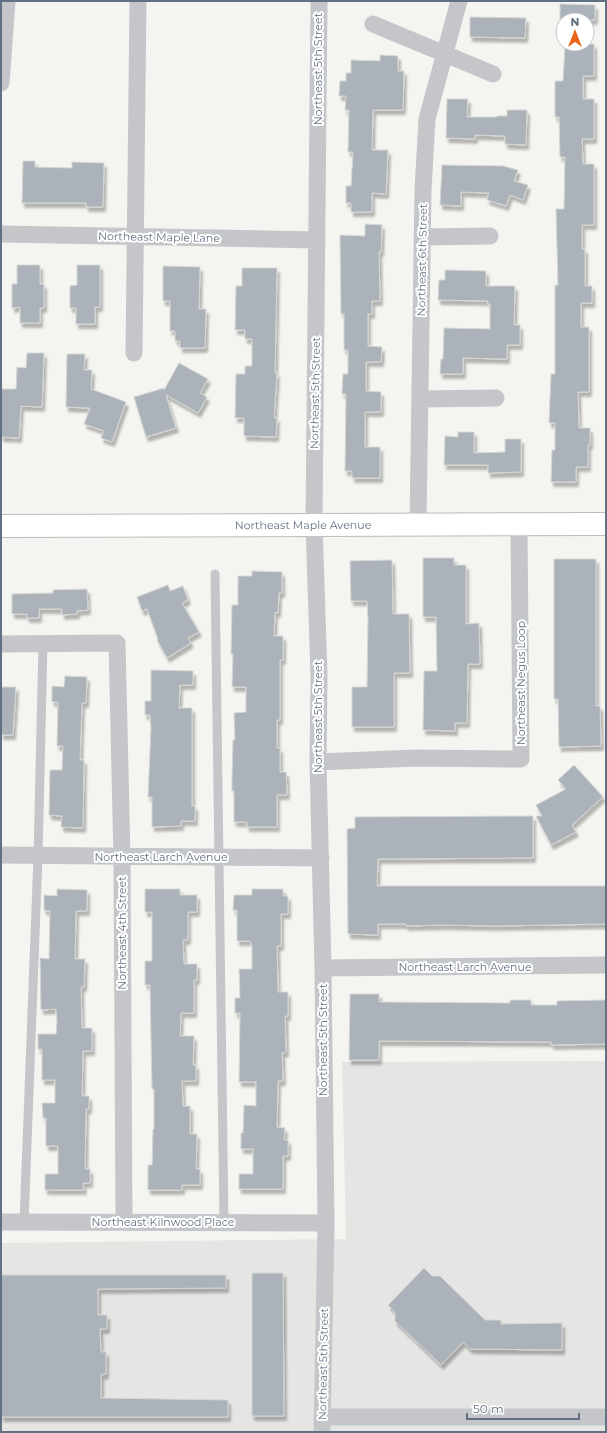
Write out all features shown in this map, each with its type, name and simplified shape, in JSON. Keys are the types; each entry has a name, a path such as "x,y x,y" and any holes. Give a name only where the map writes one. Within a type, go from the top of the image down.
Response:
{"main road":[{"name":"Northeast Maple Avenue","path":"1,526 606,524"}],"street":[{"path":"1,83 7,1"},
{"path":"134,353 138,1"},
{"name":"Northeast 5th Street","path":"319,1 314,524 319,675 318,762 323,968 326,1223 322,1424"},
{"name":"Northeast 6th Street","path":"418,524 422,237 427,119 459,1"},
{"path":"373,24 493,74"},
{"name":"Northeast Maple Lane","path":"1,234 317,240"},
{"path":"422,237 490,236"},
{"path":"420,399 496,398"},
{"name":"Northeast Negus Loop","path":"318,762 416,758 521,759 519,524"},
{"path":"1,644 43,643"},
{"name":"Northeast 4th Street","path":"43,643 117,643 122,857 124,1222"},
{"name":"Northeast Larch Avenue","path":"1,855 38,857 321,858"},
{"name":"Northeast Larch Avenue","path":"323,968 606,965"},
{"name":"Northeast Kilnwood Place","path":"1,1222 326,1223"},
{"path":"322,1424 606,1417"}],"lane":[{"path":"215,574 224,1222"},
{"path":"24,1222 38,857 43,643"}],"shaded area":[{"path":"606,1061 606,1432 1,1432 1,1243 346,1239 342,1062"}],"building":[{"path":"560,4 595,5 595,12 560,12"},
{"path":"470,17 526,18 525,38 470,37"},
{"path":"565,52 594,52 594,76 583,76 583,99 594,99 594,139 582,139 583,164 594,164 594,225 582,225 582,249 585,249 585,286 592,286 592,303 581,303 581,327 589,327 589,392 578,392 579,428 590,428 590,445 588,445 588,467 576,467 576,482 551,482 552,450 555,450 555,423 549,423 551,374 555,374 555,285 558,285 556,209 564,209 565,157 560,157 559,117 555,117 555,81 563,81"},
{"path":"380,55 398,56 398,71 404,71 403,110 373,110 372,150 388,150 386,194 372,193 372,212 351,212 351,203 346,203 346,186 351,186 353,152 348,152 349,110 345,110 346,96 339,96 340,81 346,81 346,73 351,73 351,60 380,61"},
{"path":"447,99 468,99 467,117 507,116 507,110 527,110 526,145 505,144 505,136 475,135 475,139 446,138"},
{"path":"23,161 35,161 35,167 72,168 72,162 104,163 103,207 86,207 86,203 22,203"},
{"path":"442,165 503,166 518,170 514,181 528,185 523,200 510,195 506,206 487,200 489,193 461,192 461,206 440,205"},
{"path":"365,224 382,225 381,252 379,252 380,301 372,301 372,314 368,314 368,346 382,347 381,362 366,362 366,391 381,392 381,412 365,412 365,447 380,447 380,478 352,478 352,471 345,471 346,394 342,394 343,374 348,374 348,350 344,350 344,314 341,314 340,235 365,236"},
{"path":"17,265 40,265 40,284 44,284 44,308 40,308 40,323 20,323 20,307 12,308 12,284 17,284"},
{"path":"77,265 100,265 100,307 95,307 95,324 76,324 76,308 70,308 70,286 77,285"},
{"path":"163,266 200,267 199,309 206,309 205,348 180,348 180,341 175,341 175,331 170,331 170,301 163,301"},
{"path":"242,268 277,268 275,373 277,373 274,418 277,418 276,437 244,436 244,418 235,418 236,374 245,374 245,366 252,366 252,339 245,339 245,330 235,330 236,286 242,286"},
{"path":"445,270 486,271 486,286 515,286 514,325 520,325 520,345 507,345 507,359 463,358 463,374 440,374 441,359 443,359 444,328 490,329 490,304 488,304 488,301 438,300 439,280 445,280"},
{"path":"27,353 44,353 42,407 21,406 19,438 1,437 1,389 16,389 17,367 26,368"},
{"path":"67,354 85,354 84,370 92,370 91,389 126,402 112,442 101,438 104,431 84,424 90,408 66,407"},
{"path":"179,363 208,379 200,393 207,397 198,413 166,395 176,428 146,437 134,397 164,388 164,390"},
{"path":"458,432 474,432 474,453 505,452 505,439 521,439 521,472 488,473 488,465 444,465 445,436 458,437"},
{"path":"423,558 454,558 454,565 466,565 466,624 479,623 480,664 468,664 467,723 455,723 455,731 423,730 424,671 437,671 436,617 423,617"},
{"path":"554,559 596,559 596,706 600,706 601,746 559,747 558,699 554,699"},
{"path":"392,560 393,614 409,614 410,673 394,673 394,727 352,727 352,687 367,687 368,619 367,601 351,601 350,561"},
{"path":"252,571 282,572 282,593 279,593 278,613 275,612 274,636 283,636 283,660 280,660 280,720 277,720 277,748 280,748 280,772 286,772 287,795 277,795 277,827 247,827 247,822 234,822 234,791 232,791 232,777 233,740 235,740 234,713 246,712 246,687 232,687 232,605 238,605 238,576 252,576"},
{"path":"168,585 170,591 183,586 188,600 182,603 199,632 188,638 191,643 167,658 157,640 158,639 147,609 142,611 137,597"},
{"path":"87,589 88,610 77,611 77,614 62,615 62,609 39,609 39,618 27,618 27,614 12,614 12,594 53,593 53,590"},
{"path":"151,670 193,671 193,685 180,685 179,708 192,708 192,806 195,806 195,821 181,821 181,826 152,827 152,797 148,797 151,728 150,715 145,715 145,701 151,701"},
{"path":"65,676 87,677 86,703 82,703 80,760 84,760 83,828 61,827 62,816 49,815 50,770 62,770 63,746 57,746 58,702 52,702 52,686 64,687"},
{"path":"1,687 16,687 13,735 1,735"},
{"path":"574,765 603,797 572,825 576,832 551,845 536,816 542,816 536,805 566,789 558,780"},
{"path":"533,816 533,858 378,859 377,886 606,886 606,924 406,926 406,924 378,924 378,935 348,934 347,829 355,828 355,817"},
{"path":"57,889 87,890 87,911 76,911 75,959 85,959 84,987 81,987 82,1028 92,1028 92,1051 83,1051 82,1096 89,1096 89,1109 86,1109 85,1169 90,1169 90,1183 83,1183 84,1190 45,1190 45,1174 58,1174 58,1146 46,1146 46,1118 43,1118 42,1103 55,1103 55,1080 42,1080 42,1049 38,1049 38,1034 56,1034 57,1021 56,1009 41,1010 40,958 49,959 50,911 44,910 44,895 57,896"},
{"path":"145,889 180,889 180,895 197,895 197,912 188,912 188,940 183,940 184,964 197,964 197,980 194,980 194,1013 181,1013 180,1036 194,1036 193,1065 196,1065 196,1081 182,1081 183,1106 190,1106 190,1134 197,1134 196,1169 200,1169 200,1185 182,1185 182,1190 148,1190 148,1165 152,1165 154,1089 152,1089 150,985 145,985 145,961 152,961 152,912 145,912"},
{"path":"252,889 283,889 283,896 288,896 288,914 281,914 281,946 277,946 278,992 288,992 288,1016 285,1016 286,1052 282,1053 283,1081 278,1081 277,1127 285,1128 284,1140 288,1140 288,1156 283,1156 283,1189 239,1189 239,1174 253,1174 253,1149 241,1149 241,1133 243,1133 244,1105 256,1106 256,1082 239,1082 240,1013 235,1013 235,998 240,998 239,969 252,969 252,946 250,941 237,941 237,910 233,910 234,895 252,895"},
{"path":"350,994 379,994 379,1002 510,1003 510,1000 531,1000 531,1005 557,1005 557,1001 606,1000 606,1044 551,1045 551,1042 379,1041 379,1060 349,1060"},
{"path":"424,1268 432,1276 440,1276 485,1320 501,1320 501,1324 562,1323 562,1350 470,1349 463,1342 441,1365 395,1321 395,1312 388,1305"},
{"path":"252,1273 283,1273 284,1416 252,1416"},
{"path":"1,1275 226,1275 226,1288 98,1289 98,1315 107,1315 107,1329 100,1329 101,1352 106,1352 106,1374 101,1375 101,1398 228,1400 228,1417 1,1417"}]}
